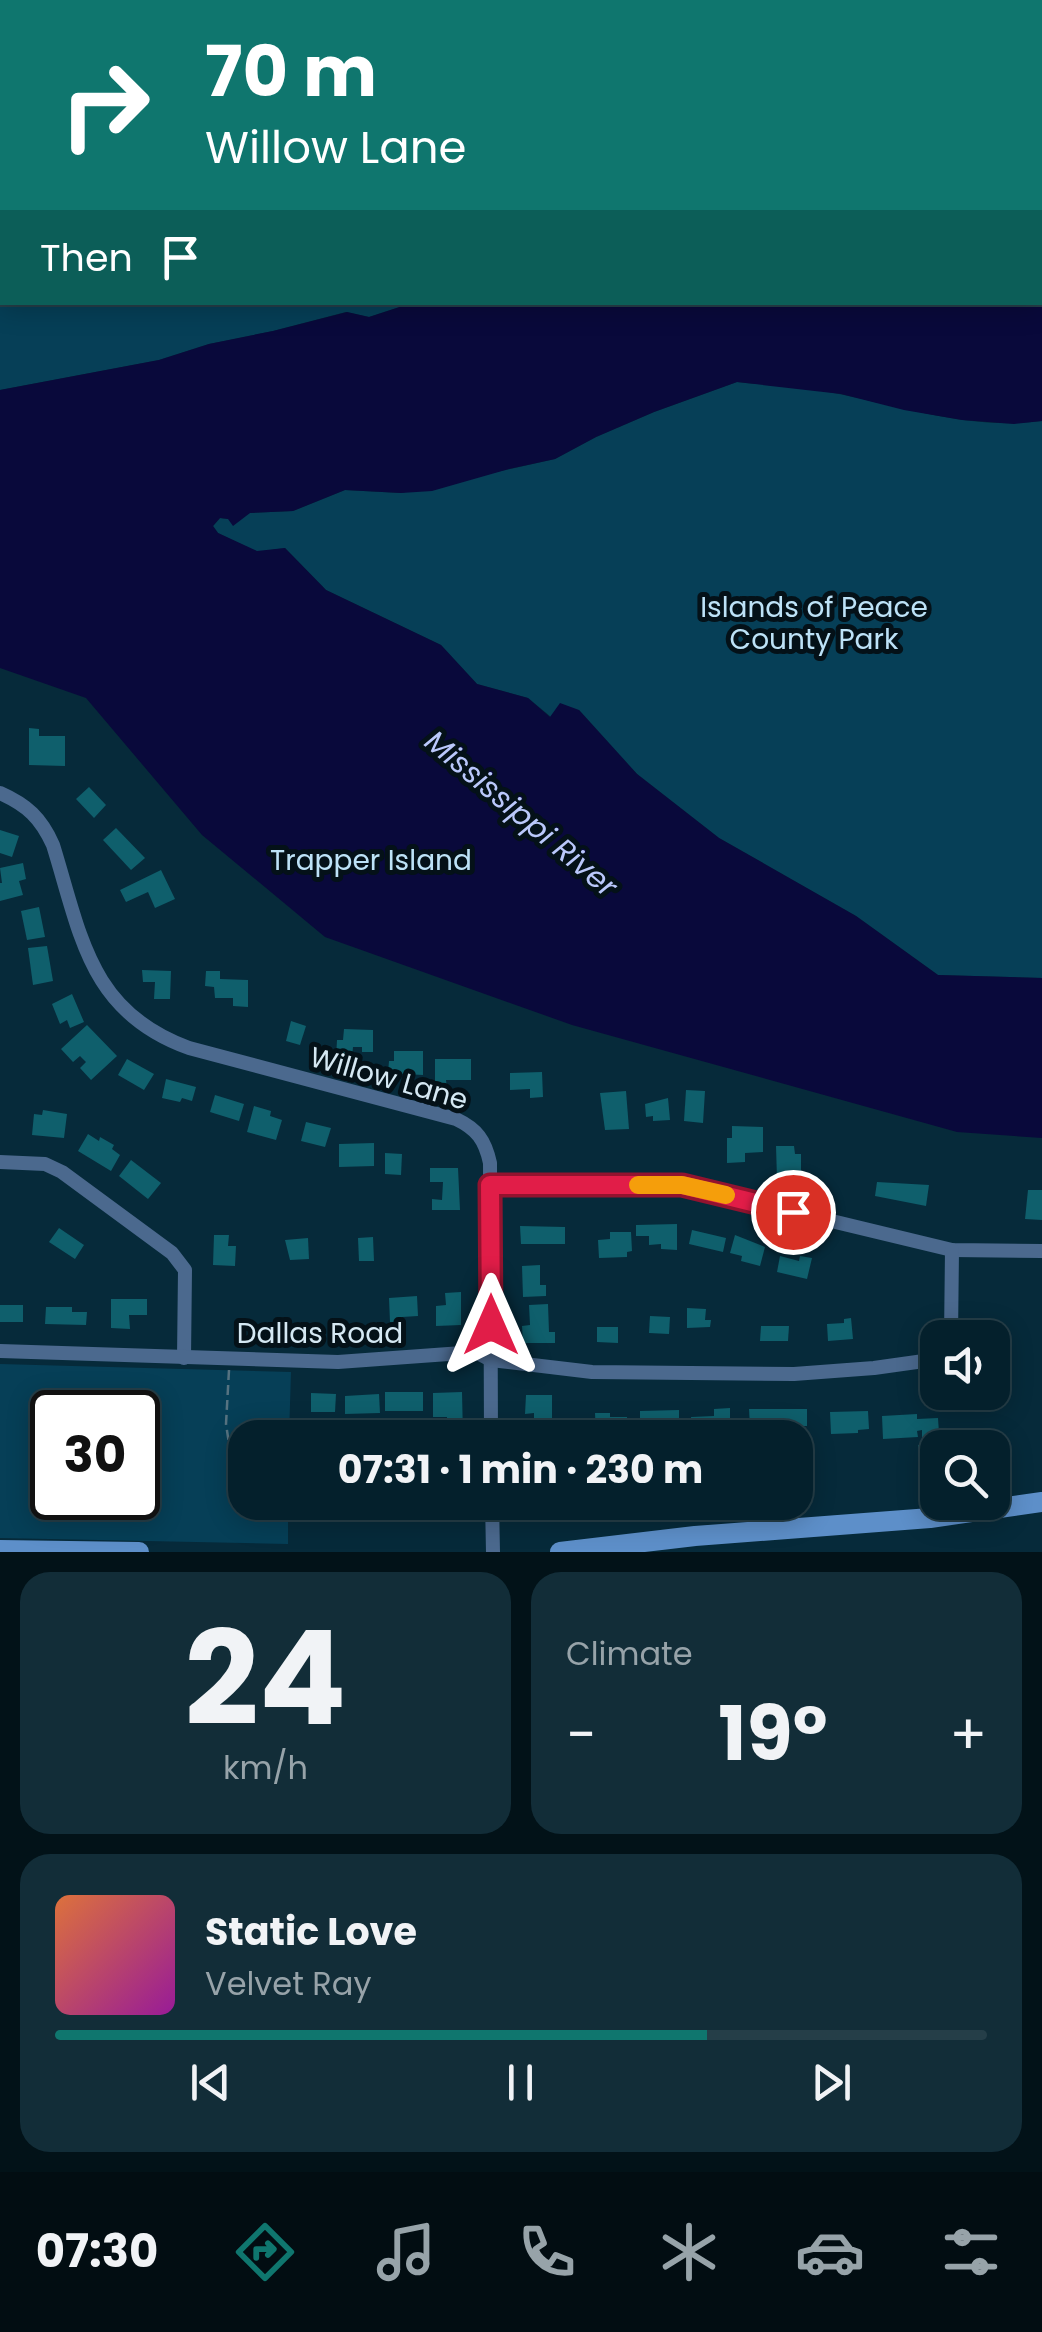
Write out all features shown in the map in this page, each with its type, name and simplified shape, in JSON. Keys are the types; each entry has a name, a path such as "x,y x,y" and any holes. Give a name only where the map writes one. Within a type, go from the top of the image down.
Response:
{"street":[{"name":"Willow Lane","path":"0,794 34,812 45,828 54,845 92,966 123,1009 142,1026 189,1048 456,1119 481,1136 490,1163 492,1420"},
{"path":"0,1162 45,1164 62,1172 172,1254 184,1270 184,1358"},
{"path":"490,1185 682,1185 952,1250 1042,1251"},
{"path":"951,1320 952,1250"},
{"name":"Dallas Road","path":"0,1350 338,1362 476,1352 492,1360 592,1372 794,1374 920,1362"},
{"path":"560,1552 695,1536 956,1515 1042,1502"},
{"path":"493,1520 494,1552"},
{"path":"0,1550 139,1552"}],"path":[{"path":"228,1437 230,1359"}],"green space":[{"path":"0,305 406,305 369,317 346,312 209,344 159,360 0,390"},
{"name":"Islands of Peace County Park","path":"737,382 831,392 967,420 1042,421 1042,978 938,975 856,916 719,838 637,774 579,710 551,717 528,698 477,684 441,645 326,590 285,548 257,552 218,533 213,526 220,518 293,511 345,490 401,493 555,459 654,412"},
{"path":"0,1364 291,1372 290,1420 228,1420 228,1520 288,1520 288,1544 0,1538"}],"water":[{"name":"Mississippi River","path":"406,305 1042,305 1042,421 1014,424 962,420 841,394 737,382 654,412 555,459 432,491 345,490 293,511 250,513 233,526 228,519 220,518 213,526 218,533 257,551 285,548 326,590 441,645 477,684 528,698 550,717 560,703 579,710 637,774 719,838 856,916 938,975 1042,978 1042,1138 957,1132 572,1025 325,937 202,835 86,698 0,668 0,390 159,360 209,344 347,312 369,317"}],"building":[{"path":"29,728 39,729 39,736 65,736 65,766 29,765"},
{"path":"89,787 106,805 94,818 76,799"},
{"path":"116,828 145,858 131,870 103,840"},
{"path":"0,830 19,836 12,857 0,853"},
{"path":"23,863 26,879 19,881 23,895 0,901 0,868"},
{"path":"161,870 175,899 155,908 148,892 126,902 120,890"},
{"path":"39,907 45,937 27,940 21,911"},
{"path":"47,946 53,981 33,985 28,948"},
{"path":"142,970 171,971 170,999 154,999 155,982 143,982"},
{"path":"206,971 220,971 220,979 248,980 248,1007 233,1006 233,998 215,998 214,987 205,986"},
{"path":"72,994 84,1022 70,1028 67,1020 60,1024 52,1004"},
{"path":"291,1021 306,1026 300,1045 286,1041"},
{"path":"87,1025 117,1056 91,1080 80,1068 86,1062 80,1056 73,1062 61,1049"},
{"path":"344,1029 373,1030 373,1052 353,1047 352,1058 336,1058 337,1040 343,1040"},
{"path":"394,1051 423,1051 423,1075 388,1073"},
{"path":"127,1059 154,1074 144,1090 118,1075"},
{"path":"435,1059 471,1059 471,1080 446,1080 447,1089 435,1089"},
{"path":"542,1072 543,1097 530,1098 530,1089 510,1090 510,1073"},
{"path":"166,1079 196,1087 192,1101 162,1098"},
{"path":"686,1090 705,1091 703,1123 684,1121"},
{"path":"626,1091 629,1129 605,1130 600,1093"},
{"path":"215,1095 244,1104 239,1121 210,1112"},
{"path":"668,1098 670,1120 653,1121 653,1116 646,1117 645,1104"},
{"path":"254,1106 271,1111 270,1116 282,1120 276,1140 247,1132"},
{"path":"43,1110 67,1114 64,1138 32,1135 34,1114 42,1115"},
{"path":"306,1122 331,1128 325,1147 301,1141"},
{"path":"732,1126 763,1127 763,1152 745,1153 745,1162 727,1163 727,1138 732,1138"},
{"path":"88,1134 114,1145 112,1149 120,1155 111,1171 78,1151"},
{"path":"374,1143 374,1166 339,1167 339,1144"},
{"path":"776,1146 794,1146 795,1154 801,1154 801,1174 777,1179"},
{"path":"385,1153 402,1154 401,1175 385,1174"},
{"path":"131,1160 161,1183 148,1199 119,1176"},
{"path":"430,1168 458,1168 460,1210 432,1210 432,1199 442,1200 443,1182 430,1182"},
{"path":"877,1182 929,1185 926,1206 875,1196"},
{"path":"1028,1190 1042,1190 1042,1220 1025,1219"},
{"path":"677,1224 677,1250 661,1249 661,1244 649,1245 649,1236 636,1236 636,1225"},
{"path":"520,1226 565,1227 565,1244 521,1244"},
{"path":"59,1228 84,1245 75,1259 49,1242"},
{"path":"692,1230 726,1238 723,1252 689,1244"},
{"path":"610,1232 631,1232 632,1251 627,1252 627,1257 599,1258 598,1240 610,1239"},
{"path":"214,1235 229,1235 228,1246 236,1246 235,1266 213,1265"},
{"path":"735,1235 765,1247 760,1266 730,1253"},
{"path":"373,1237 374,1261 359,1261 358,1238"},
{"path":"308,1238 309,1259 290,1260 285,1240"},
{"path":"780,1256 799,1261 800,1256 812,1258 807,1279 777,1272"},
{"path":"540,1265 540,1285 546,1285 546,1296 523,1297 522,1266"},
{"path":"461,1292 461,1325 436,1326 436,1306 446,1305 445,1293"},
{"path":"417,1296 418,1316 390,1322 389,1298"},
{"path":"111,1299 147,1299 147,1315 129,1315 130,1329 111,1328"},
{"path":"548,1304 549,1332 555,1332 555,1343 523,1343 522,1326 530,1325 529,1305"},
{"path":"0,1305 23,1305 23,1322 0,1322"},
{"path":"46,1307 72,1307 72,1312 87,1312 86,1325 45,1324"},
{"path":"687,1308 706,1309 705,1320 711,1320 710,1327 687,1328"},
{"path":"650,1316 670,1317 669,1334 649,1333"},
{"path":"851,1318 853,1339 828,1341 827,1324 844,1323 844,1319"},
{"path":"761,1326 789,1326 788,1341 760,1341"},
{"path":"597,1327 618,1327 618,1343 597,1342"},
{"path":"385,1392 423,1392 423,1411 385,1411"},
{"path":"462,1392 463,1420 433,1417 433,1393"},
{"path":"311,1393 336,1394 335,1412 311,1412"},
{"path":"379,1394 380,1413 345,1414 345,1396"},
{"path":"526,1395 552,1395 552,1420 534,1420 534,1413 525,1414"},
{"path":"730,1408 730,1420 691,1420 714,1416 714,1409"},
{"path":"749,1409 807,1409 807,1420 750,1420"},
{"path":"679,1410 679,1420 640,1420 640,1411"},
{"path":"868,1411 869,1429 831,1434 830,1412"},
{"path":"595,1413 610,1413 610,1417 627,1420 595,1420"},
{"path":"917,1414 917,1419 938,1418 939,1430 917,1431 918,1437 883,1439 882,1416"}],"slow traffic":[{"path":"638,1185 682,1185 726,1195"}],"route":[{"path":"491,1325 490,1185 682,1185 793,1212"}],"park label":[{"name":"Trapper Island","path":"371,860"}]}
